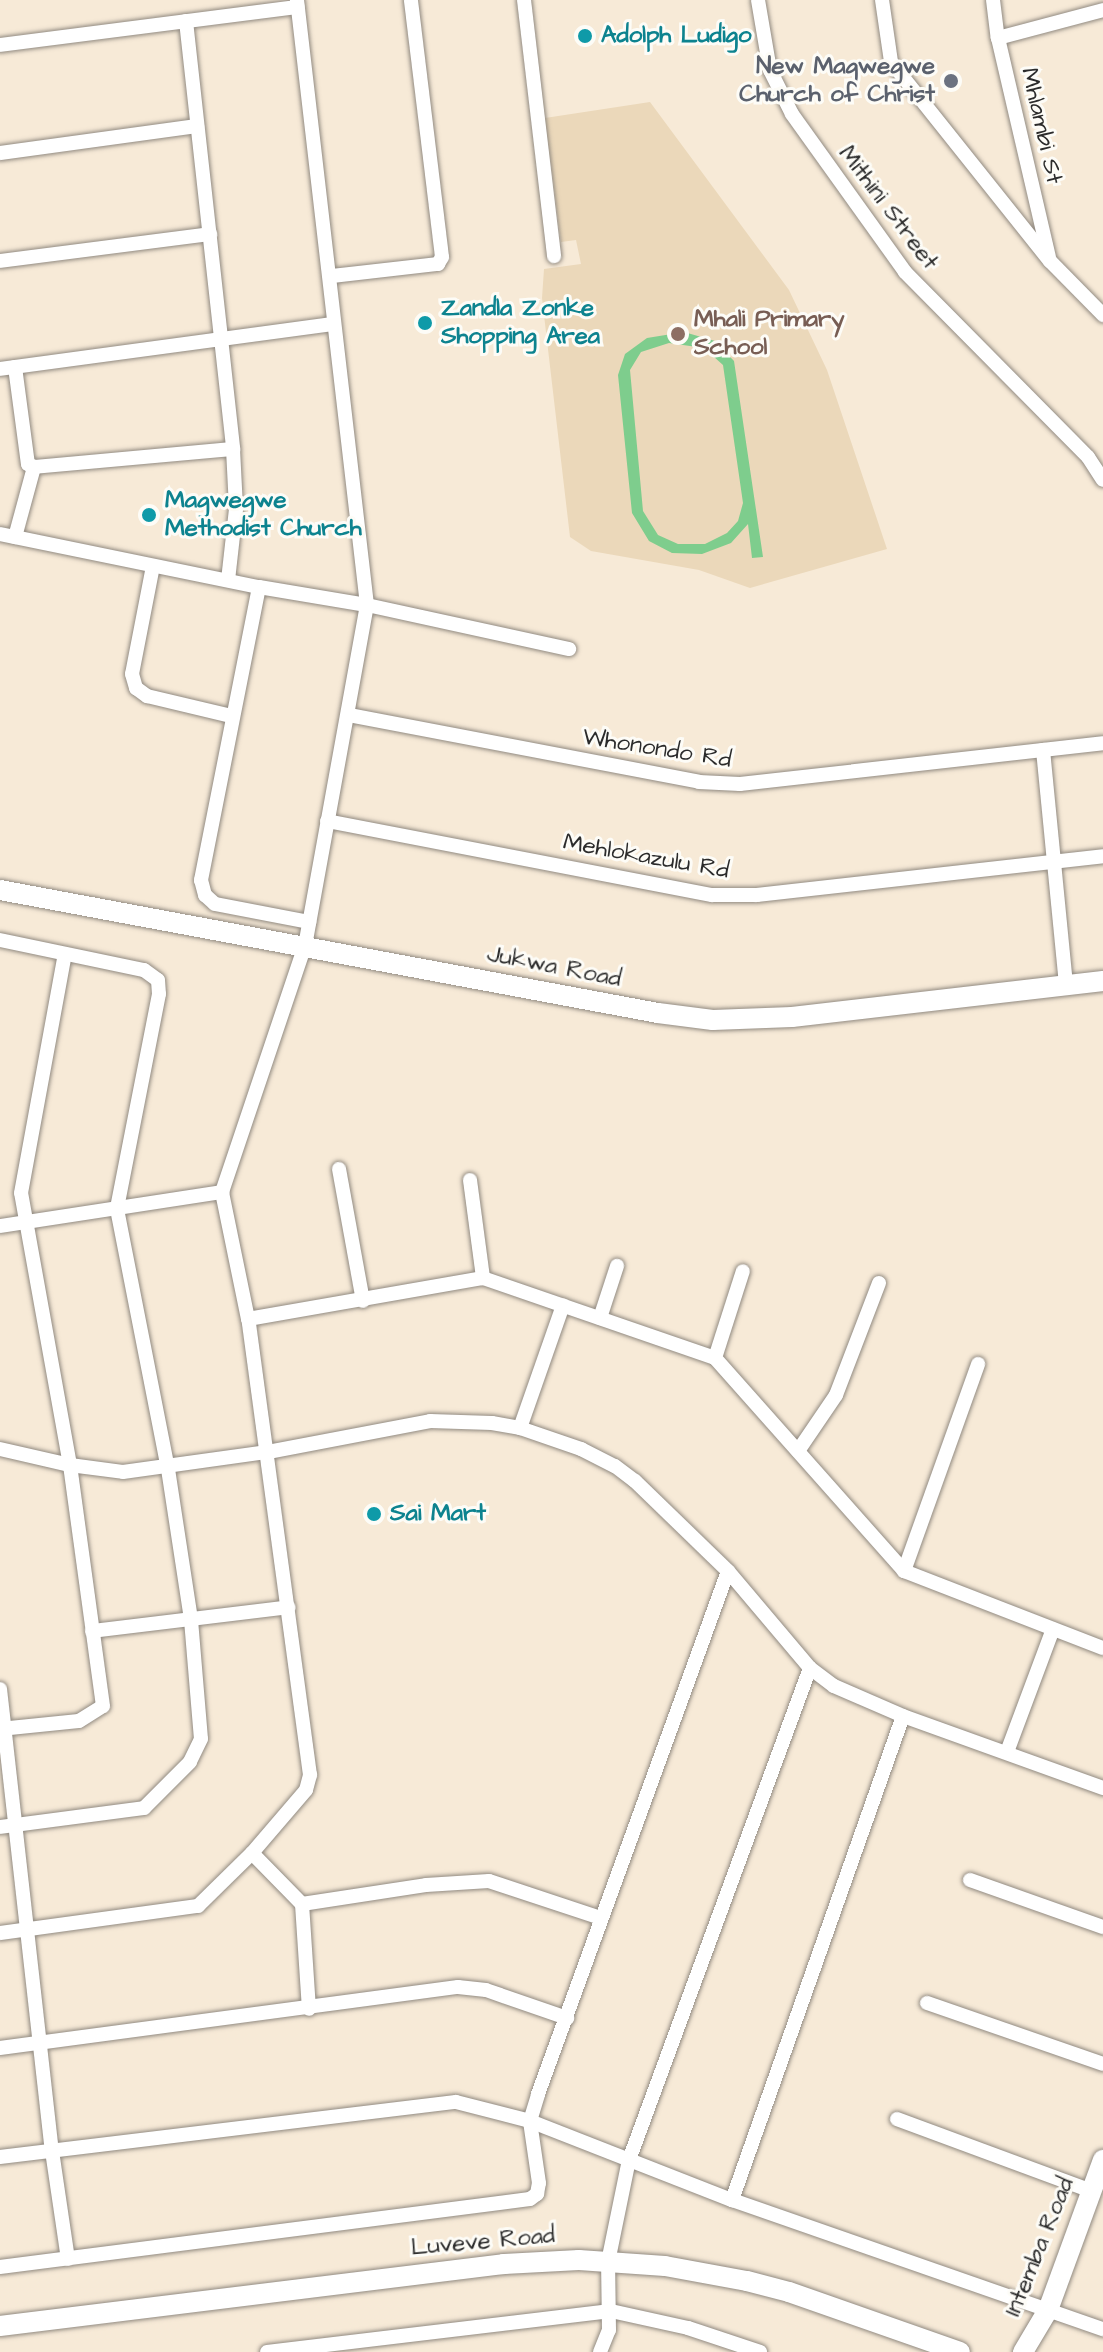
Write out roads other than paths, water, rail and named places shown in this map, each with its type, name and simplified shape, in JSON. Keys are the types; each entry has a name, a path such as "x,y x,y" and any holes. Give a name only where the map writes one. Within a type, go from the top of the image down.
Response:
{"street":[{"path":"332,276 438,264 442,257 411,0"},
{"path":"524,0 554,256"},
{"name":"Mithini Street","path":"758,0 764,48 777,86 792,114 887,248 905,272 1088,457 1103,480"},
{"path":"882,0 891,62 1050,261 1103,315"},
{"name":"Mhlambi St","path":"993,0 998,38 1050,261"},
{"path":"0,45 298,4 332,276 333,324 367,605 305,946 222,1192 248,1319 268,1452 310,1775 306,1790 252,1853 198,1906 0,1933"},
{"path":"998,38 1102,14"},
{"path":"186,21 233,449 236,509 228,580"},
{"path":"0,153 197,126"},
{"path":"0,261 210,234"},
{"path":"233,449 34,467 28,464 7,368 223,336 333,324"},
{"path":"34,467 8,536 259,587 367,605 569,649"},
{"path":"153,566 132,674 136,688 147,696 231,716"},
{"path":"259,587 231,716 201,880 205,895 215,904 309,922"},
{"name":"Whonondo Rd","path":"349,715 699,782 740,784 1103,743"},
{"path":"1043,750 1066,986"},
{"name":"Mehlokazulu Rd","path":"327,821 712,895 757,895 1103,856"},
{"name":"Jukwa Road","path":"0,890 658,1013 713,1020 792,1017 1103,981"},
{"path":"0,940 144,970 158,980 159,994 117,1209 168,1469 191,1620 201,1739 190,1762 144,1808 0,1827"},
{"path":"2,1728 79,1721 103,1706 70,1465 24,1225 23,1167 65,954"},
{"path":"339,1169 363,1301"},
{"path":"470,1180 483,1278"},
{"path":"0,1226 24,1225 222,1192"},
{"path":"600,1318 617,1266"},
{"path":"715,1358 743,1271"},
{"path":"248,1319 483,1278 715,1358 904,1571 1103,1648"},
{"path":"798,1451 836,1395 879,1283"},
{"path":"520,1428 563,1305"},
{"path":"904,1571 978,1364"},
{"path":"0,1449 70,1465 123,1472 168,1469 430,1421 492,1423 520,1428 581,1449 615,1466 681,1523 728,1571 810,1668 834,1686 903,1716 1103,1788"},
{"path":"0,2267 530,2199 537,2194 539,2183 530,2121 728,1571"},
{"path":"92,1631 289,1607"},
{"path":"1007,1752 1053,1629"},
{"path":"600,2352 609,2330 608,2262 629,2160 810,1668"},
{"path":"0,1689 2,1728 18,1824 52,2151 68,2259"},
{"path":"732,2200 903,1716"},
{"path":"252,1853 302,1904 309,2009"},
{"path":"970,1880 1103,1927"},
{"path":"302,1904 426,1885 489,1881 601,1918"},
{"path":"0,2048 471,1986 567,2018"},
{"path":"927,2003 1103,2064"},
{"path":"0,2157 456,2102 530,2121 732,2200 1103,2329"},
{"path":"897,2119 1092,2191"},
{"name":"Intemba Road","path":"1023,2352 1048,2310 1103,2160"},
{"name":"Luveve Road","path":"0,2326 504,2264 608,2262 704,2271 775,2288 960,2352"},
{"path":"267,2352 611,2311 688,2328 760,2352"}],"place":[{"name":"Adolph Ludigo","path":"585,36"},
{"name":"New Magwegwe Church of Christ","path":"951,81"},
{"name":"Zandla Zonke Shopping Area","path":"425,323"},
{"name":"Mhali Primary School","path":"678,334"},
{"name":"Magwegwe Methodist Church","path":"149,515"},
{"name":"Sai Mart","path":"374,1514"}]}
